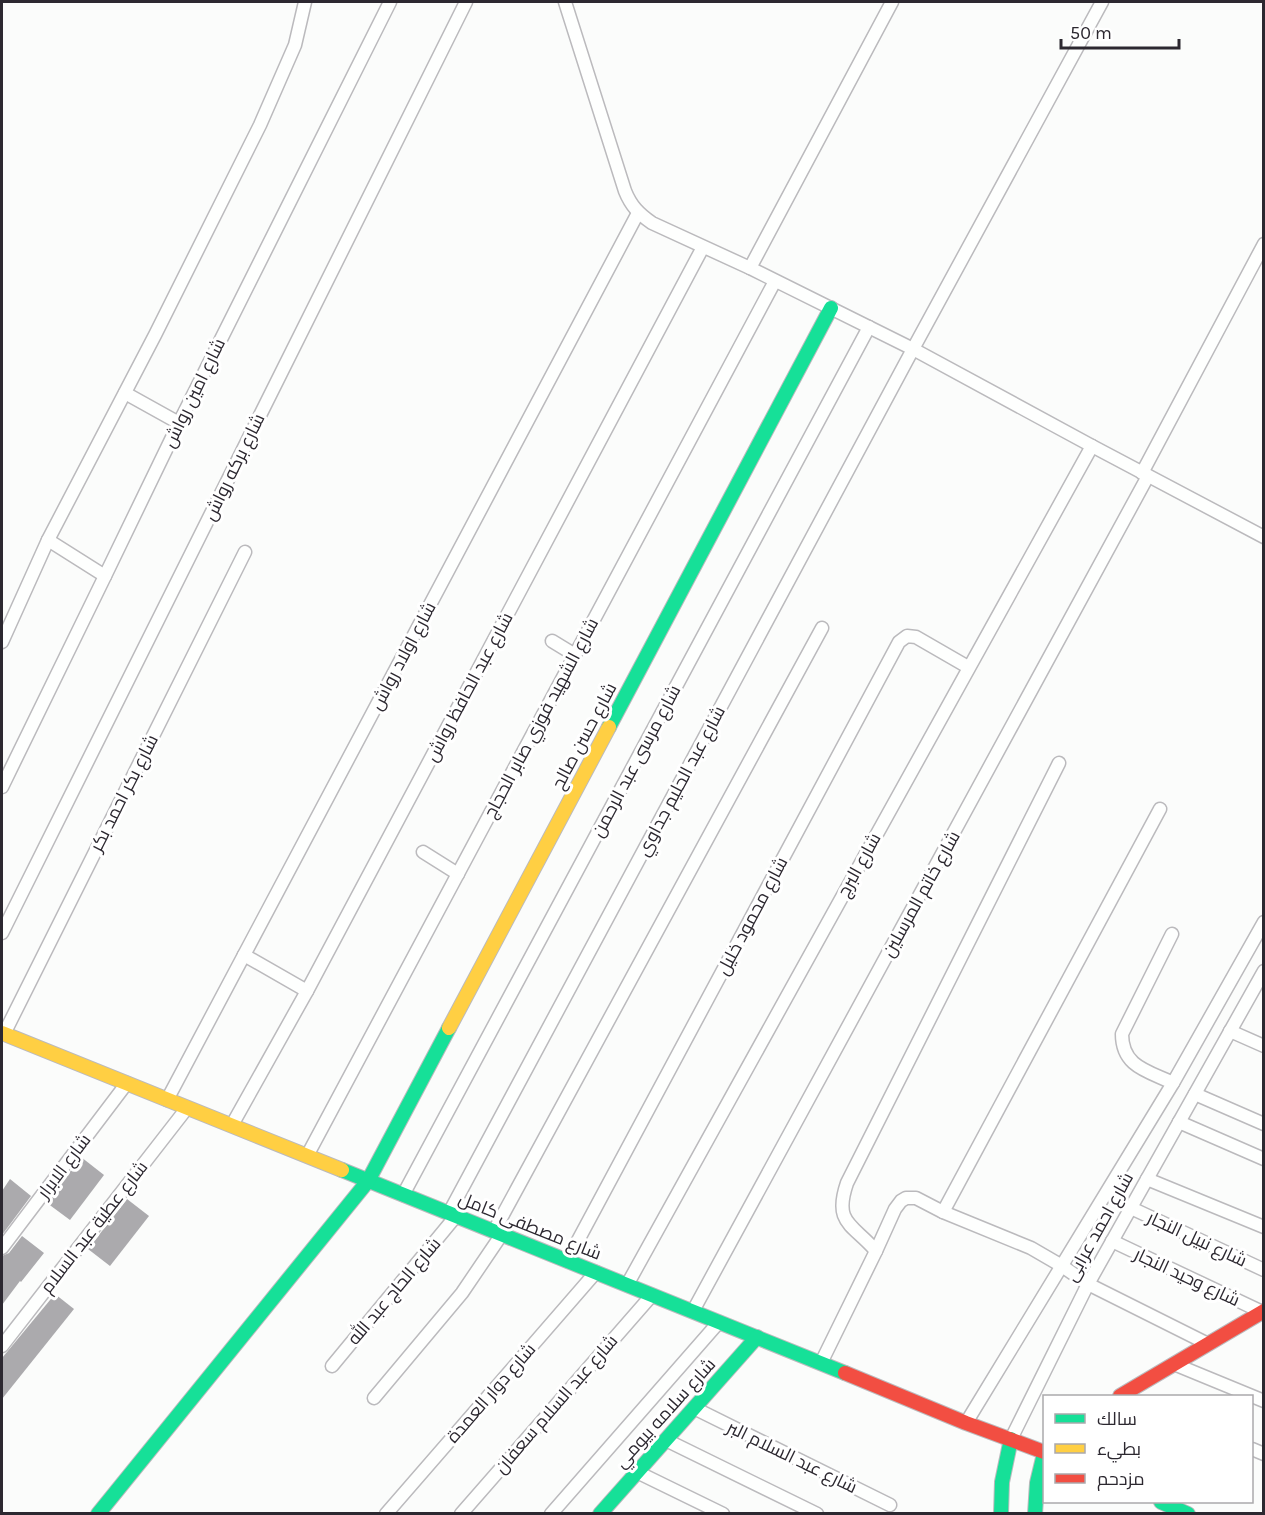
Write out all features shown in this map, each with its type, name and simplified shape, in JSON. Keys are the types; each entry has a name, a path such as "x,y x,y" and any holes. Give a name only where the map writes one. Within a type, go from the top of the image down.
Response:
{"street":[{"path":"2,642 48,540 125,393 270,104 295,45 305,2"},
{"name":"شارع امين رواش","path":"2,787 179,423 390,2"},
{"name":"شارع بركه رواش","path":"2,933 466,2"},
{"path":"565,2 623,186 630,203 638,213 652,223 750,268 913,349 1263,537"},
{"path":"750,268 892,2"},
{"name":"شارع عبد الحليم جداوي","path":"453,1214 913,349 1102,2"},
{"name":"شارع اولاد رواش","path":"167,1100 638,213"},
{"name":"شارع خاتم المرسلين","path":"693,1311 1145,474 1263,244"},
{"name":"شارع عبد الحافظ رواش","path":"232,1125 307,991 703,247"},
{"name":"شارع الشهيد فوزي صابر الحجاج","path":"308,1156 776,281"},
{"name":"شارع حسن صالح","path":"98,1514 368,1181 831,308"},
{"name":"شارع مرسى عبد الرحمن","path":"403,1195 869,327"},
{"path":"125,393 179,423"},
{"name":"شارع البرج","path":"627,1285 1092,446"},
{"path":"48,540 105,576"},
{"name":"شارع بكر احمد بكر","path":"3,1034 245,552"},
{"path":"374,1398 462,1293 498,1233 822,628"},
{"name":"شارع محمود خليل","path":"567,1261 899,642 907,636 916,637 968,667"},
{"path":"552,641 575,655"},
{"path":"876,1251 844,1218 842,1208 847,1183 1059,763"},
{"path":"943,1212 1160,809"},
{"path":"423,852 458,874"},
{"path":"966,1423 1173,1083 1263,922"},
{"path":"1172,934 1122,1034 1122,1042 1126,1055 1132,1063 1173,1083"},
{"path":"244,955 307,991"},
{"name":"شارع احمد عرابى","path":"1001,1514 1002,1482 1011,1439 1088,1284 1263,971"},
{"path":"1230,1031 1263,1046"},
{"name":"شارع مصطفى كامل","path":"3,1034 1043,1453"},
{"name":"شارع الابرار","path":"2,1248 127,1083"},
{"path":"1195,1094 1263,1124"},
{"name":"شارع عطية عبد السلام","path":"2,1346 188,1108"},
{"path":"1179,1122 1263,1159"},
{"path":"1147,1179 1263,1227"},
{"path":"821,1363 895,1209 906,1198 916,1198 943,1212 1031,1248 1088,1284 1208,1344"},
{"name":"شارع نبيل النجار","path":"1131,1208 1263,1270"},
{"name":"شارع الحاج عبد الله","path":"332,1366 453,1214"},
{"name":"شارع وحيد النجار","path":"1112,1241 1260,1316"},
{"name":"شارع دوار العمدة","path":"386,1514 596,1272"},
{"name":"شارع عبد السلام سعفان","path":"461,1514 652,1295"},
{"path":"1128,1395 1174,1364 1260,1316"},
{"path":"551,1514 719,1322"},
{"name":"شارع سلامه بيومي","path":"600,1514 757,1337"},
{"path":"1174,1364 1249,1395"},
{"name":"شارع عبد السلام البر","path":"694,1408 890,1505"},
{"path":"666,1440 817,1514"},
{"path":"1035,1514 1035,1499 1043,1458"},
{"path":"637,1472 723,1514"},
{"path":"1163,1503 1188,1514"}],"building":[{"path":"81,1157 104,1175 70,1220 47,1203"},
{"path":"10,1179 31,1196 2,1235 2,1191"},
{"path":"127,1199 149,1216 110,1266 88,1249"},
{"path":"22,1236 44,1253 2,1305 2,1256 9,1253"},
{"path":"55,1294 74,1309 2,1399 2,1358"}],"traffic: fast":[{"path":"609,727 831,308"},
{"path":"98,1514 368,1181 449,1028"},
{"path":"342,1170 845,1373"},
{"path":"600,1514 757,1337"},
{"path":"1001,1514 1002,1482 1011,1439"},
{"path":"1035,1514 1037,1483 1043,1458"},
{"path":"1163,1503 1188,1514"}],"traffic: slow":[{"path":"449,1028 609,727"},
{"path":"2,1033 342,1170"}],"traffic: jam":[{"path":"1122,1395 1264,1311"},
{"path":"845,1373 966,1423 1043,1452"}]}
